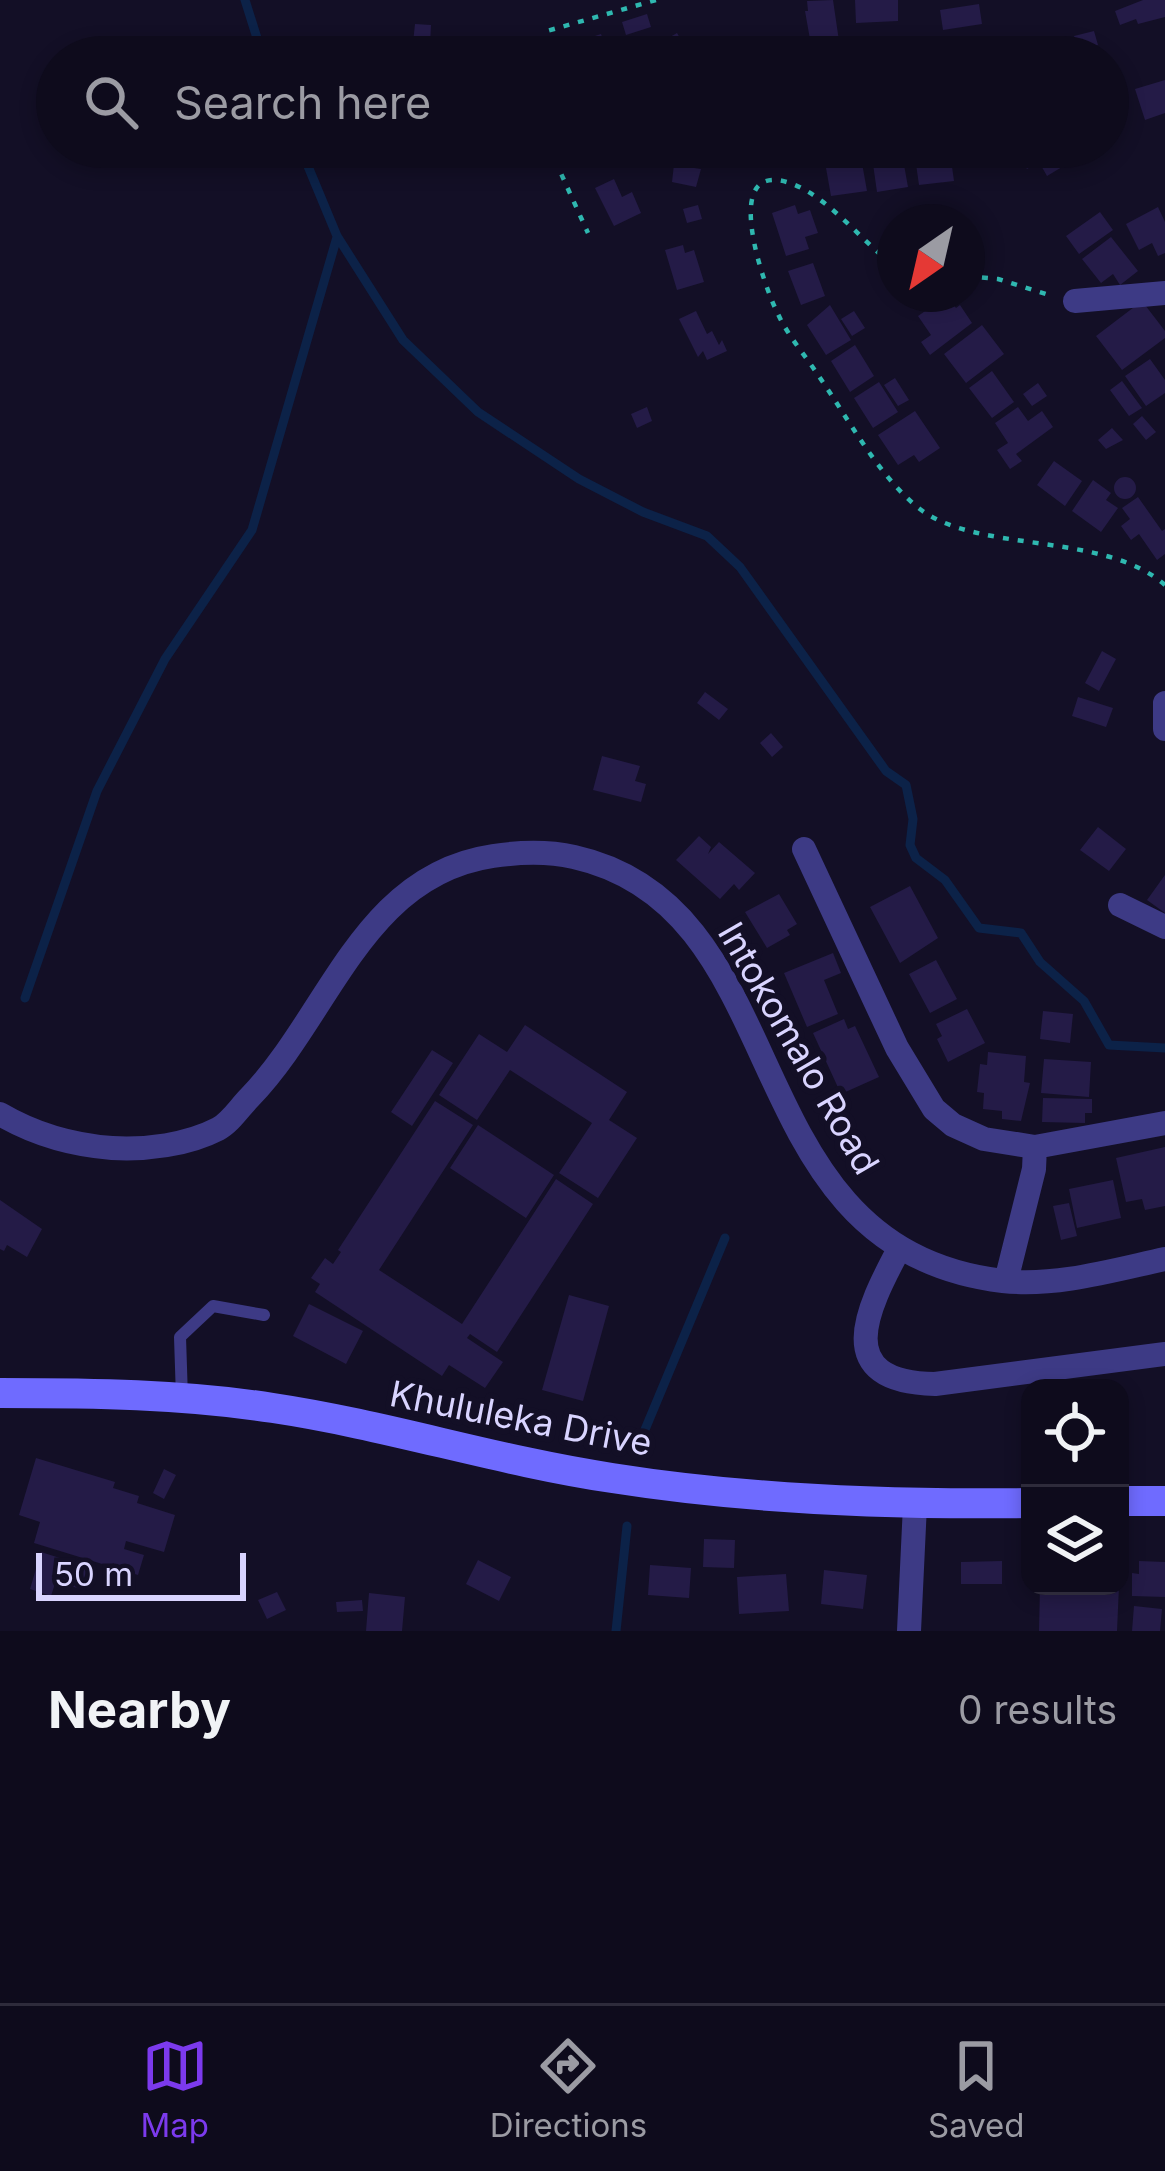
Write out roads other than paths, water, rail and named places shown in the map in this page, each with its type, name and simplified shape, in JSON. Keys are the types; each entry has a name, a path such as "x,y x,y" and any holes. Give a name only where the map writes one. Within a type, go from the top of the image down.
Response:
{"street":[{"path":"1076,302 1165,293"},
{"path":"1165,703 1165,729"},
{"path":"804,849 897,1048 934,1109 953,1125 983,1139 1035,1147 1165,1124"},
{"name":"Intokomalo Road","path":"0,1114 52,1138 144,1150 220,1128 275,1072 358,942 412,888 452,866 484,857 542,852 607,866 674,909 712,952 818,1167 851,1210 899,1249 954,1271 1006,1281 1058,1279 1165,1259"},
{"path":"1120,905 1165,927"},
{"path":"1006,1281 1034,1169 1035,1147"},
{"path":"899,1249 877,1291 862,1340 868,1358 885,1374 908,1383 935,1384 1165,1354"},
{"name":"Khululeka Drive","path":"0,1394 182,1399 274,1408 609,1478 738,1496 1021,1503"},
{"path":"1129,1502 1165,1501"},
{"path":"909,1631 915,1504"}],"lane":[{"path":"182,1399 180,1337 213,1306 265,1315"}],"waterway":[{"path":"245,0 256,36"},
{"path":"309,168 337,236 403,340 478,412 579,479 643,512 707,536 740,567 886,771 906,785 913,819 910,845 916,858 945,880 979,928 1021,933 1040,962 1084,1001 1109,1045 1165,1048"},
{"path":"25,998 97,791 165,659 252,530 337,237"},
{"path":"644,1432 725,1238"},
{"path":"616,1631 627,1526"}]}
